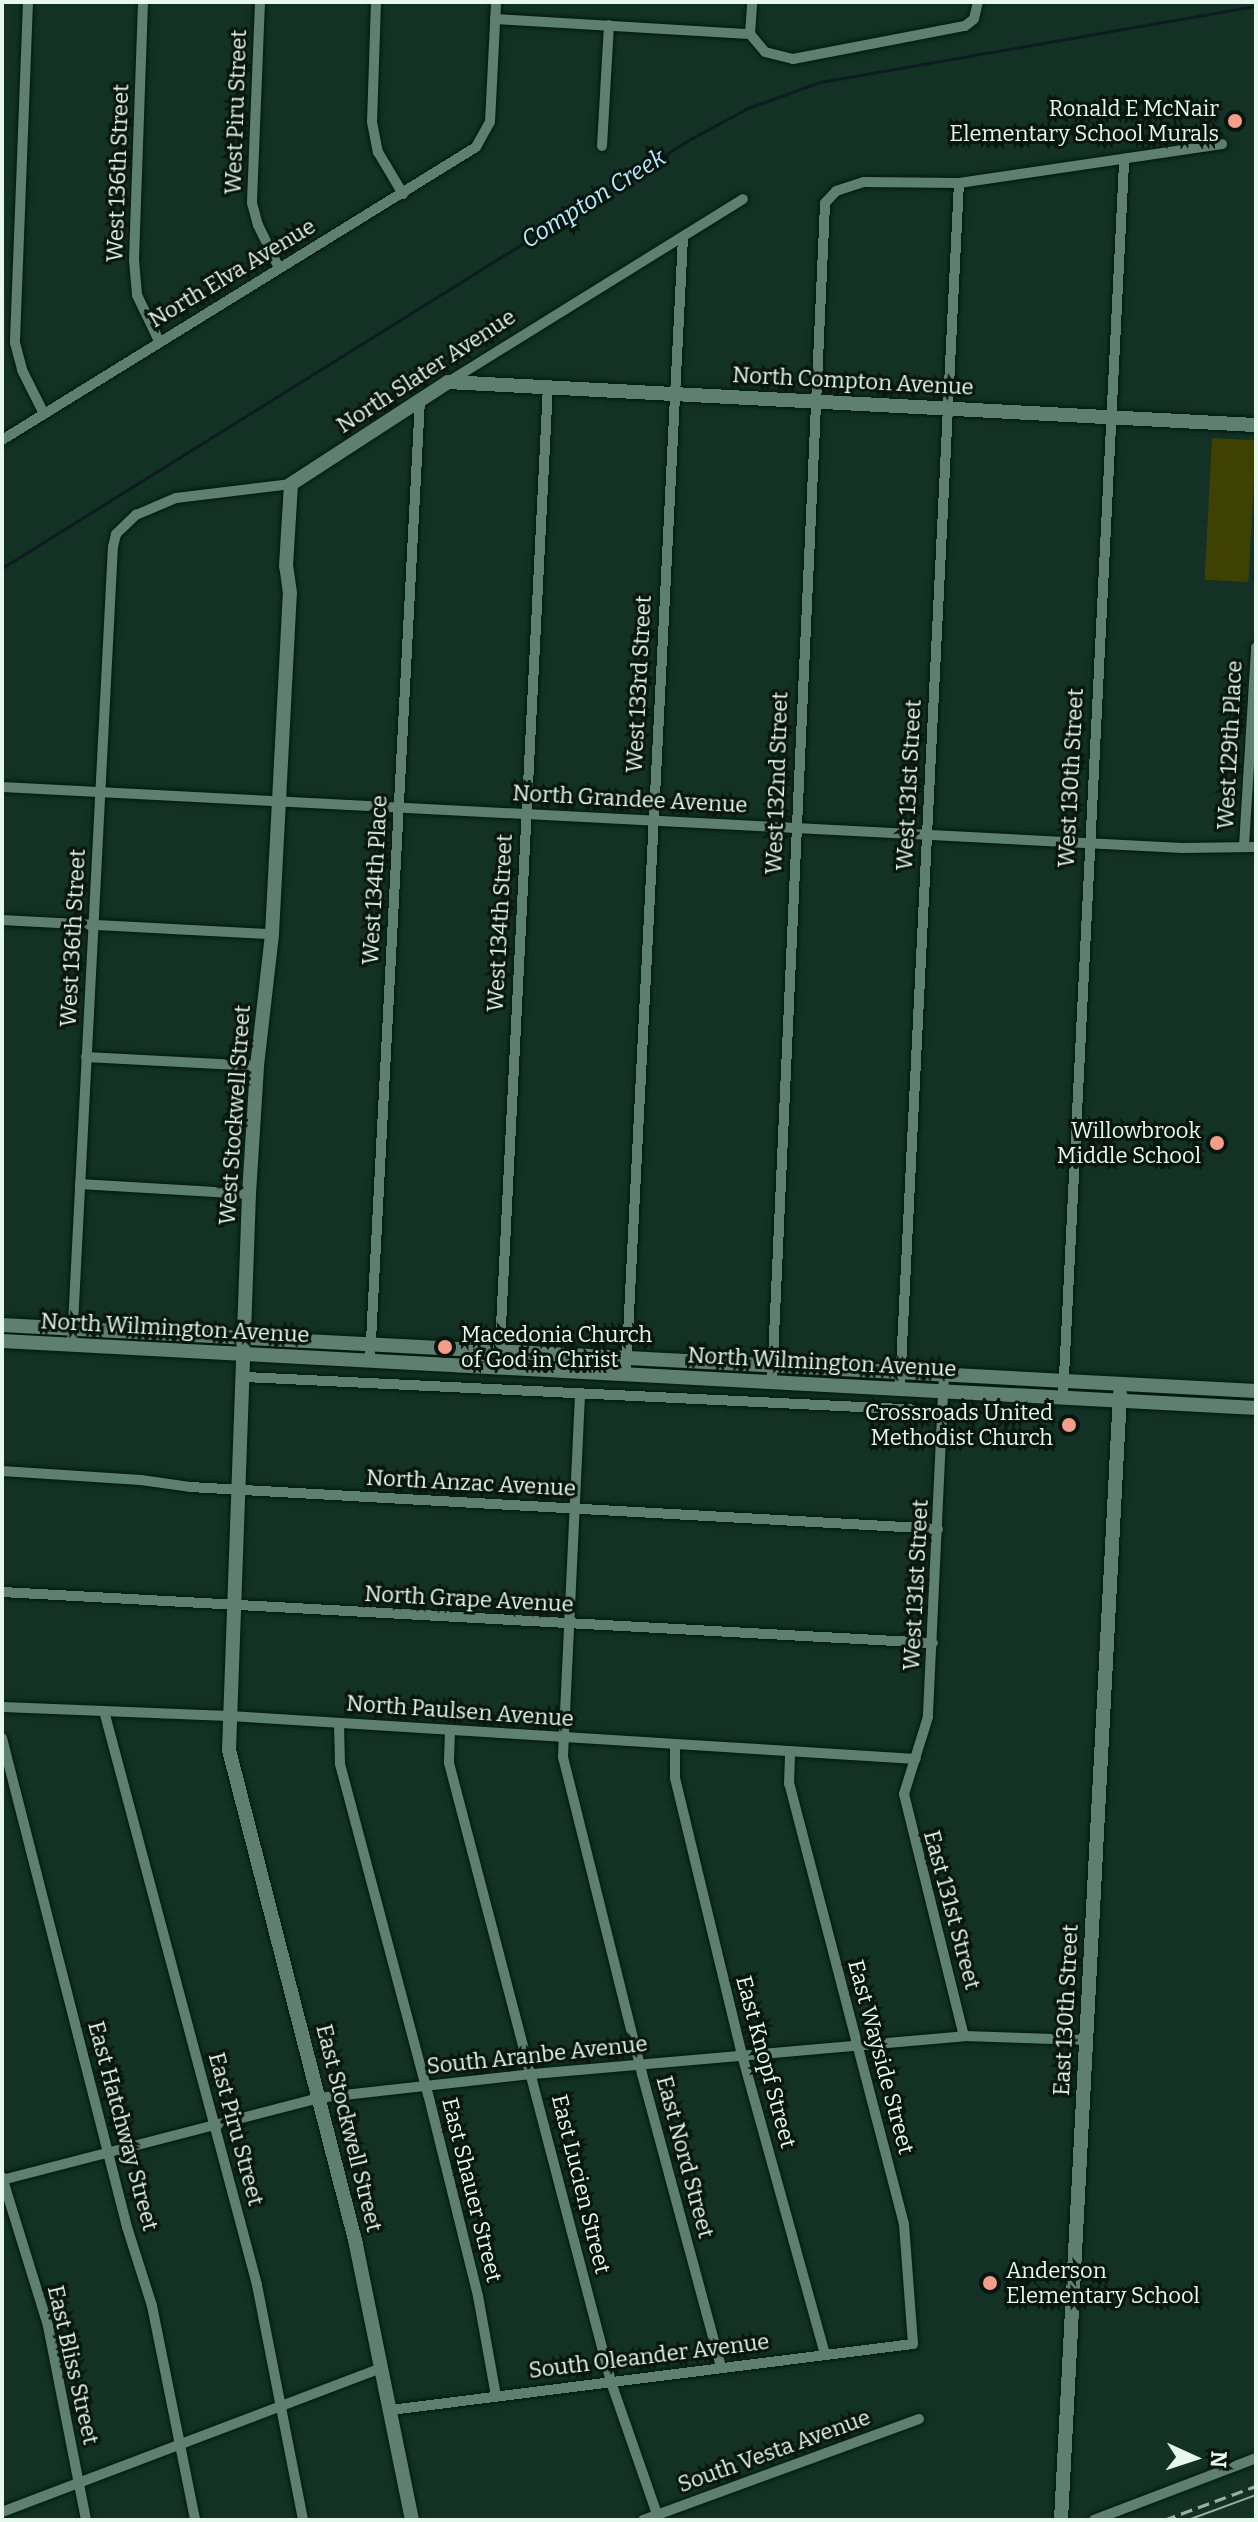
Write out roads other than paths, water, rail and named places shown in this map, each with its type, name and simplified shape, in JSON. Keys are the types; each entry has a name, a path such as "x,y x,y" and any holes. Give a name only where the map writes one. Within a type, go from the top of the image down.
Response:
{"street":[{"path":"28,2 15,343 22,370 44,414"},
{"name":"West 136th Street","path":"143,2 134,260 137,295 159,341"},
{"name":"West Piru Street","path":"260,2 252,203 258,225 278,266"},
{"path":"376,2 372,122 378,152 403,194"},
{"path":"496,2 495,19 750,34"},
{"path":"752,2 750,34 765,52 793,59 965,26 974,19 978,2"},
{"name":"North Elva Avenue","path":"2,440 278,266 467,154 482,140 490,122 495,19"},
{"path":"602,146 609,25"},
{"path":"959,183 1124,161 1222,144"},
{"name":"West 130th Street","path":"1063,1397 1124,161"},
{"name":"West 132nd Street","path":"772,1381 813,400 825,203 836,191 864,182 959,183"},
{"name":"West 131st Street","path":"900,1388 959,183"},
{"name":"North Slater Avenue","path":"116,534 136,515 176,498 291,484 448,382 743,199"},
{"name":"West 133rd Street","path":"626,1374 683,237"},
{"path":"2,267 16,268"},
{"name":"North Compton Avenue","path":"448,382 1256,425"},
{"name":"West 134th Street","path":"499,1366 548,386"},
{"name":"West 134th Place","path":"370,1360 420,401"},
{"name":"West Stockwell Street","path":"229,1750 245,1377 249,1194 257,1066 272,934 290,593 286,566 291,484"},
{"name":"West 136th Street","path":"72,1344 116,534"},
{"name":"West 129th Place","path":"1250,846 1256,647"},
{"name":"North Grandee Avenue","path":"2,787 1182,848 1250,846"},
{"path":"2,920 272,934"},
{"path":"86,1057 257,1066"},
{"path":"80,1184 249,1194"},
{"name":"North Wilmington Avenue","path":"2,1325 1256,1391"},
{"name":"North Wilmington Avenue","path":"2,1341 1256,1408"},
{"name":"West 131st Street","path":"904,1794 928,1717 944,1374"},
{"path":"245,1377 943,1411"},
{"path":"1120,1400 1121,1384"},
{"name":"East Nord Street","path":"580,1395 564,1738 566,1772 721,2367"},
{"name":"East 130th Street","path":"1061,2520 1120,1400"},
{"name":"North Anzac Avenue","path":"2,1471 239,1490 938,1529"},
{"name":"North Grape Avenue","path":"2,1592 933,1643"},
{"name":"North Paulsen Avenue","path":"2,1707 230,1716 916,1759"},
{"name":"East Piru Street","path":"104,1711 257,2285 303,2520"},
{"name":"East Shauer Street","path":"339,1723 340,1764 478,2296 496,2396"},
{"name":"East Lucien Street","path":"450,1731 449,1763 533,2074 611,2382 658,2517"},
{"name":"East Hatchway Street","path":"3,1740 108,2152 152,2306 195,2520"},
{"name":"East Knopf Street","path":"675,1746 675,1778 742,2055 825,2354"},
{"name":"East Stockwell Street","path":"229,1750 356,2244 412,2520"},
{"name":"East Wayside Street","path":"790,1751 789,1784 904,2224 913,2344"},
{"name":"East 131st Street","path":"904,1794 964,2036"},
{"name":"South Aranbe Avenue","path":"2,2178 318,2098 533,2074 858,2048 964,2036 1086,2040"},
{"name":"East Bliss Street","path":"2,2178 48,2326 86,2520"},
{"name":"South Oleander Avenue","path":"391,2410 913,2344"},
{"path":"2,2512 382,2368"},
{"name":"South Vesta Avenue","path":"643,2520 919,2419"},
{"path":"1094,2520 1256,2458"}],"waterway":[{"name":"Compton Creek","path":"2,568 692,138 748,108 820,82 1256,6"}],"tram line":[{"path":"1188,2520 1256,2495"}],"railway":[{"path":"1164,2520 1256,2486"}],"place":[{"name":"Ronald E McNair Elementary School Murals","path":"1235,121"},
{"name":"Willowbrook Middle School","path":"1217,1143"},
{"name":"Macedonia Church of God in Christ","path":"445,1347"},
{"name":"Crossroads United Methodist Church","path":"1069,1425"},
{"name":"Anderson Elementary School","path":"990,2283"}]}
